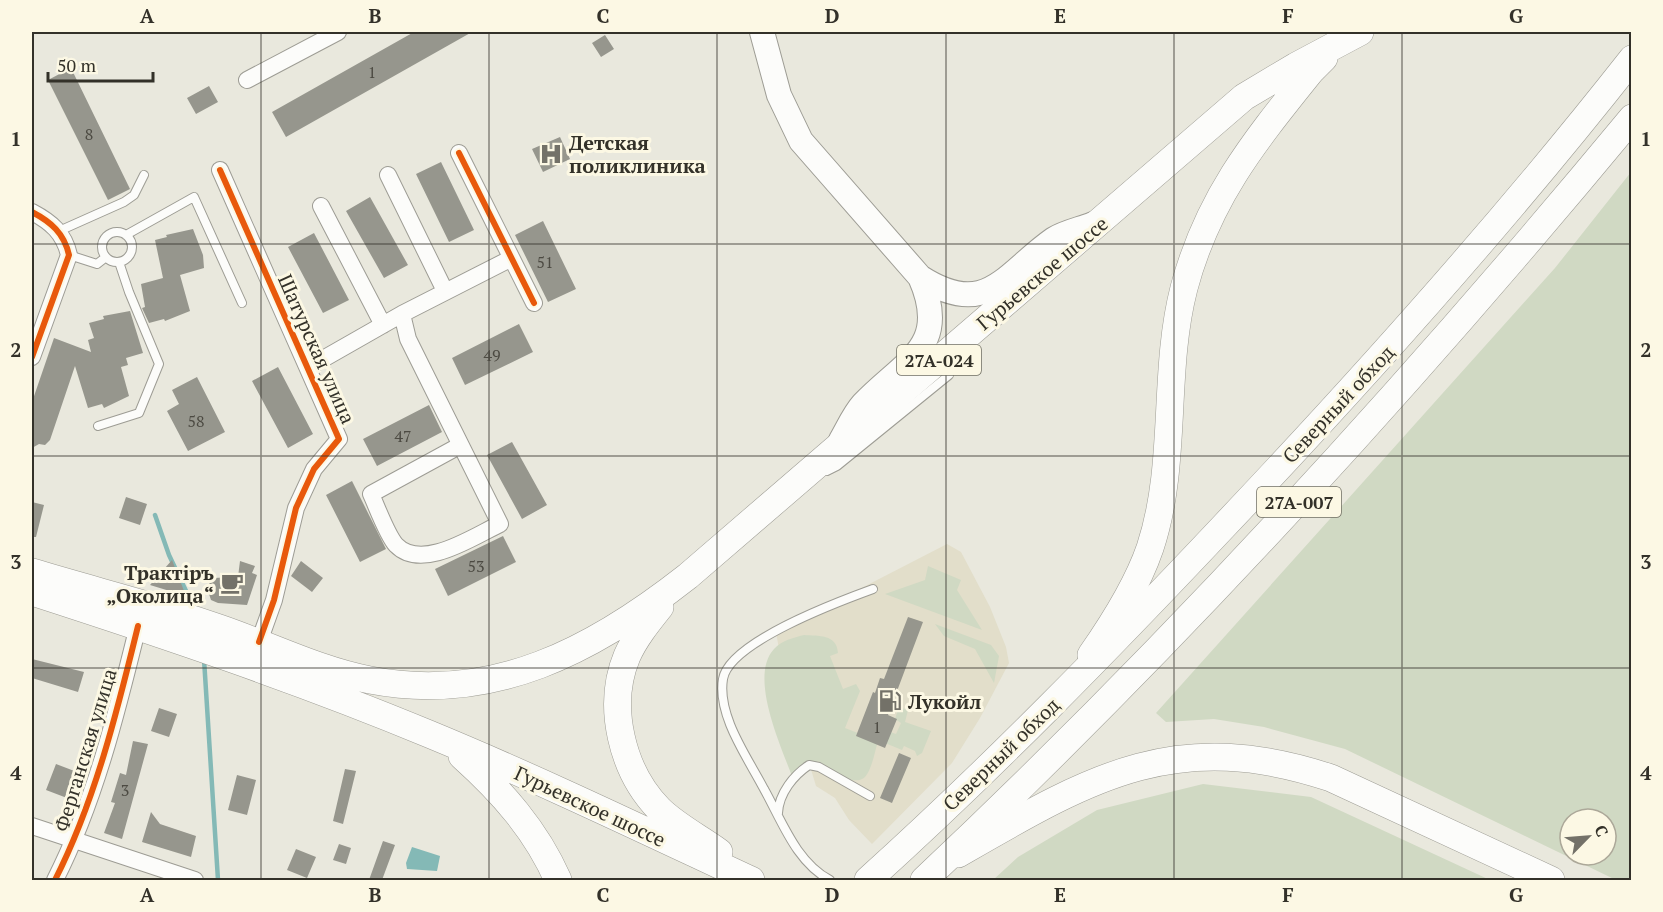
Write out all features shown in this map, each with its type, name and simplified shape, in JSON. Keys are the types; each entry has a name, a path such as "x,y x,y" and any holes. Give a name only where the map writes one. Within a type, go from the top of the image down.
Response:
{"main road":[{"path":"762,32 779,95 801,141 920,277 936,287 967,294 986,292 1003,283 1056,238 1105,219"},
{"path":"1040,717 1101,640 1126,599 1150,548 1163,492 1176,326 1190,269 1206,224 1222,189 1262,133 1340,35"},
{"name":"Гурьевское шоссе","path":"682,580 1105,219 1244,97 1340,35"},
{"name":"Северный обход","path":"868,880 1040,717 1184,569 1375,364 1579,126 1632,58"},
{"name":"Северный обход","path":"933,872 1200,608 1317,482 1474,306 1632,118"},
{"path":"837,447 861,406 919,352 926,340 932,316 920,277"},
{"path":"32,572 202,636 429,734 460,755 499,791 538,841 558,880"},
{"path":"32,592 138,626 267,645 338,672 370,680 410,685 470,683 514,675 572,653 644,609 682,580"},
{"path":"682,580 641,631 622,673 617,707 628,763 644,791 660,810 758,880"},
{"name":"Гурьевское шоссе","path":"429,734 550,786 751,880"},
{"path":"933,872 1056,798 1099,778 1149,764 1213,756 1240,757 1293,765 1331,778 1551,880"}],"street":[{"path":"247,80 338,32"},
{"path":"459,153 534,303"},
{"name":"Шатурская улица","path":"220,170 339,439 314,469 296,508 274,600 267,645"},
{"path":"388,175 445,291"},
{"path":"321,206 383,326"},
{"path":"32,212 59,231 66,241 69,255 32,357"},
{"path":"309,367 402,314 510,259"},
{"path":"402,314 408,339 459,446 500,524 439,553 416,556 396,545 370,494 459,446"},
{"name":"Ферганская улица","path":"55,880 76,840 106,743 138,626"},
{"path":"32,826 195,880"}],"lane":[{"path":"59,231 124,202 134,195 144,175"},
{"path":"126,235 194,197 242,303"},
{"path":"117,232 126,235 132,248 128,257 119,262 106,257 102,248 108,235 117,232"},
{"path":"69,255 97,264 106,257"},
{"path":"98,426 139,413 159,364 119,262"},
{"path":"787,490 837,466 949,375"},
{"path":"830,880 803,860 738,740 724,703 723,677 738,655 760,639 829,604 873,589"},
{"path":"778,814 778,805 788,786 797,773 809,765 819,767 870,796"}],"shaded area":[{"name":"Лукойл","path":"947,544 961,552 990,607 1006,647 1009,663 980,718 952,763 872,844 849,820 835,798 816,786 785,683 776,632"}],"green space":[{"path":"1631,172 1631,880 1616,880 1589,867 1618,867 1618,807 1558,807 1558,852 1345,749 1264,727 1214,719 1166,722 1156,713 1555,268"},
{"path":"928,566 961,580 957,590 982,630 885,594 925,580"},
{"path":"935,624 991,645 999,656 994,683 975,649 944,636"},
{"path":"804,635 826,637 834,642 838,653 830,656 843,689 856,684 860,691 845,728 878,741 870,769 860,780 841,776 818,761 793,779 775,732 764,677 767,661 774,649 784,641"},
{"path":"899,707 908,710 905,722 931,731 922,753 917,756 915,751 904,746 902,750 885,743 890,732 896,734 901,723 895,719"},
{"path":"1203,784 1311,797 1490,880 993,880 1018,857 1097,810"}],"water":[{"path":"412,847 440,856 437,871 407,869 406,863"}],"building":[{"path":"414,32 472,32 286,137 272,112"},
{"path":"605,35 614,49 601,57 592,43"},
{"path":"71,68 130,189 108,200 48,80"},
{"path":"209,86 218,102 196,114 187,98"},
{"name":"Детская поликлиника","path":"560,137 570,159 543,172 532,149"},
{"path":"441,162 474,230 449,242 416,174"},
{"path":"370,197 408,265 384,278 346,211"},
{"path":"543,221 576,289 548,302 515,235"},
{"path":"193,229 203,255 204,268 180,275 190,311 165,321 164,319 149,323 142,308 145,307 141,284 163,278 155,240"},
{"path":"314,233 349,300 323,313 288,247"},
{"path":"130,311 143,353 126,358 128,365 121,367 129,396 104,408 102,404 88,408 75,366 50,440 45,445 39,444 32,448 32,402 54,338 91,352 88,340 94,338 89,323 104,319 103,316"},
{"path":"519,324 533,352 465,385 452,358"},
{"path":"278,367 313,434 288,448 252,381"},
{"path":"197,377 225,432 188,451 167,411 179,404 172,390"},
{"path":"429,405 442,432 377,466 363,439"},
{"path":"512,442 547,505 522,519 487,455"},
{"path":"352,481 386,549 360,562 326,495"},
{"path":"126,497 147,504 140,525 119,518"},
{"path":"32,502 44,505 36,537 32,537"},
{"path":"503,536 516,562 448,596 435,569"},
{"path":"172,560 186,596 150,585"},
{"name":"Трактiръ „Околица“","path":"240,561 255,566 252,573 257,575 247,605 218,603 211,600 207,588 212,578 238,577"},
{"path":"301,561 323,578 312,592 291,576"},
{"path":"908,617 923,622 888,715 897,719 885,748 856,736 873,692 875,693 880,678 884,679"},
{"path":"32,659 84,672 78,692 32,678"},
{"path":"159,708 177,714 169,737 151,731"},
{"path":"133,741 148,744 122,839 104,833 115,803 111,802 120,773 126,775"},
{"path":"899,753 911,758 892,803 880,798"},
{"path":"56,764 77,772 67,798 46,790"},
{"path":"345,769 356,771 343,824 333,821"},
{"path":"237,775 256,780 247,815 228,810"},
{"path":"151,812 160,824 196,836 191,857 142,842"},
{"path":"383,841 395,845 382,880 369,880"},
{"path":"339,844 351,848 346,864 333,860"},
{"path":"296,849 316,857 307,878 287,870"}],"waterway":[{"path":"155,515 169,555 195,610"},
{"path":"204,659 218,880"}],"cycle path":[{"path":"459,153 534,303"},
{"path":"220,170 339,439 314,469 296,508 274,600 259,642"},
{"path":"32,212 56,229 64,240 69,255 32,357"},
{"path":"55,880 82,819 104,756 138,626"}],"place":[{"name":"Детская поликлиника","path":"551,154"},
{"name":"Трактiръ „Околица“","path":"232,583"},
{"name":"Лукойл","path":"890,701"}]}
